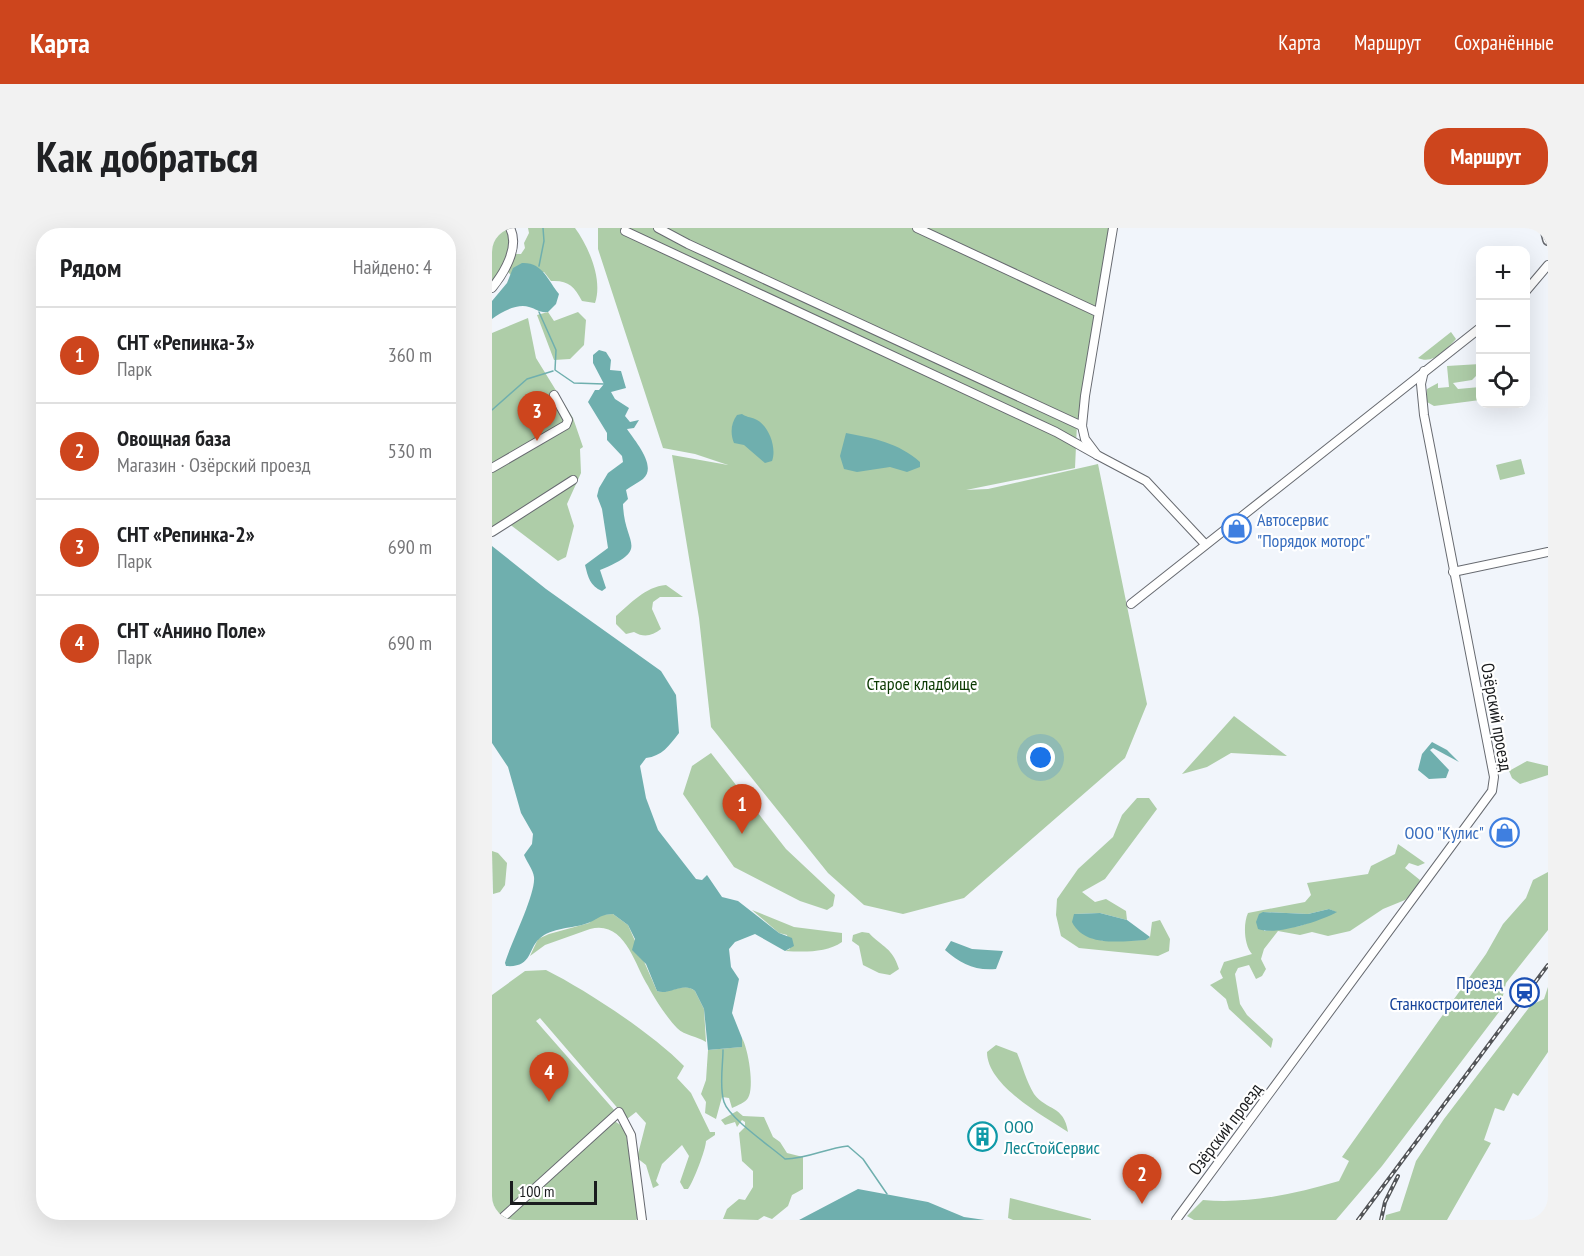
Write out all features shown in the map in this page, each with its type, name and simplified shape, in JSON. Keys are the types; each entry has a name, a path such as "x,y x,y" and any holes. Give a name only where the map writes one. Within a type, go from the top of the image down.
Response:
{"main road":[{"path":"1545,228 1548,240"}],"street":[{"path":"492,288 511,254 514,237 510,228"},
{"path":"658,228 688,244 1082,426"},
{"path":"917,228 1095,311"},
{"path":"1097,455 1085,438 1082,426 1094,334 1113,228"},
{"path":"626,231 1056,432 1146,482 1205,544"},
{"path":"1530,286 1548,265"},
{"path":"1131,604 1476,331"},
{"name":"Озёрский проезд","path":"1176,1220 1492,791 1494,777 1424,416 1421,384 1424,371"},
{"path":"492,468 566,425 568,420 554,395"},
{"path":"492,532 573,480"},
{"path":"1454,572 1548,552"},
{"path":"500,1220 618,1112 631,1135 642,1220"}],"green space":[{"path":"492,228 510,228 511,254 521,254 525,248 528,228 575,228 585,244 596,274 595,303 582,301 570,285 551,281 544,272 511,275 505,269 492,288"},
{"name":"Старое кладбище","path":"598,228 1111,228 1077,424 1075,468 966,490 988,489 1098,464 1147,704 1125,758 964,898 903,914 864,905 828,873 711,727 699,618 672,455 728,465 695,454 663,448 598,249"},
{"path":"548,312 554,321 578,312 586,320 584,345 570,359 554,360 537,315"},
{"path":"528,318 536,358 573,418 583,447 580,449 581,473 567,504 574,526 566,557 558,561 508,523 492,533 492,333"},
{"path":"1451,332 1456,339 1444,352 1429,360 1418,358"},
{"path":"1476,364 1476,376 1472,380 1453,383 1458,389 1476,387 1476,401 1434,406 1427,402 1427,389 1438,383 1438,388 1449,387 1447,366"},
{"path":"1521,459 1525,474 1500,480 1496,465"},
{"path":"666,585 683,597 660,597 653,602 652,609 661,629 648,635 634,632 626,634 616,624 616,616 639,596 658,586"},
{"path":"1234,716 1287,756 1231,753 1207,767 1182,774"},
{"path":"711,753 786,849 835,895 833,906 827,910 800,901 734,867 683,794 692,766"},
{"path":"1527,761 1548,766 1548,775 1520,784 1512,778 1509,771"},
{"path":"1137,798 1149,798 1157,809 1105,879 1082,892 1095,902 1106,899 1126,911 1127,920 1100,913 1074,914 1087,936 1104,941 1146,940 1150,937 1152,922 1160,920 1170,939 1169,951 1158,956 1079,948 1061,936 1056,915 1057,899 1078,869 1113,837 1122,815"},
{"path":"1398,844 1425,863 1418,866 1409,863 1405,868 1420,880 1414,892 1405,900 1383,909 1350,931 1328,936 1312,932 1300,935 1278,931 1264,949 1261,959 1266,969 1262,976 1256,979 1249,965 1238,968 1235,974 1240,1004 1247,1015 1273,1039 1271,1048 1229,1009 1226,999 1210,985 1223,978 1220,972 1224,962 1252,954 1245,934 1248,913 1305,902 1311,895 1307,883 1368,874 1371,866 1395,854","holes":["1329,909 1336,912 1300,926 1264,931 1263,912 1308,914"]},
{"path":"492,851 498,853 507,863 505,885 500,892 493,894"},
{"path":"1548,872 1548,930 1506,983 1499,1012 1382,1166 1336,1220 1194,1220 1187,1216 1203,1200 1237,1201 1272,1197 1339,1181 1349,1161 1342,1157 1486,954 1503,924 1526,898 1533,880"},
{"path":"752,910 794,927 842,933 842,942 822,950 785,951 790,949 787,935 779,933"},
{"path":"613,914 628,925 657,991 686,987 695,991 704,1009 706,1042 684,1033 673,1024 654,996 627,946 612,931 602,928 590,929 545,945 530,956 538,939 589,923 598,915"},
{"path":"862,932 869,933 887,948 899,969 890,975 879,973 863,965 859,946 852,941 853,935"},
{"path":"546,970 618,1014 655,1040 684,1066 677,1078 691,1093 710,1132 715,1132 715,1135 706,1141 699,1166 688,1189 684,1189 680,1182 689,1156 682,1145 662,1164 656,1181 659,1185 653,1188 646,1165 637,1158 646,1123 636,1112 627,1119 540,1018 536,1021 615,1111 613,1114 616,1122 625,1128 639,1217 636,1220 492,1220 492,995 525,971"},
{"path":"1548,987 1548,1052 1518,1096 1513,1093 1504,1111 1495,1108 1484,1140 1491,1143 1447,1220 1385,1220 1386,1215 1400,1211 1416,1161 1444,1119 1531,1005 1544,999"},
{"path":"742,1038 750,1068 750,1093 745,1101 732,1108 729,1098 722,1097 716,1119 705,1113 706,1102 701,1094 706,1080 708,1050 741,1047"},
{"path":"996,1045 1017,1053 1034,1094 1063,1117 1068,1132 1018,1099 996,1077 989,1065 987,1052"},
{"path":"737,1111 743,1116 764,1117 773,1137 780,1142 787,1153 803,1157 803,1189 792,1195 788,1206 772,1219 764,1216 758,1220 723,1219 727,1209 739,1199 745,1200 753,1187 753,1171 742,1161 739,1133 745,1127 745,1122 742,1120 737,1127 735,1122 725,1125 721,1120"},
{"path":"1010,1198 1091,1220 1013,1220 1008,1218"}],"water":[{"path":"522,263 535,266 544,273 559,294 556,304 548,312 525,306 515,307 492,319 492,301 507,283 513,268"},
{"path":"599,350 606,352 611,360 610,370 621,371 626,388 611,392 615,399 629,408 625,416 630,422 639,420 634,428 627,429 643,453 648,467 643,479 626,490 628,499 623,504 631,544 630,551 616,563 600,570 606,588 602,591 592,584 585,565 608,548 602,509 597,496 608,473 623,462 622,456 607,440 607,433 588,402 595,390 599,390 604,384 593,363 593,355"},
{"path":"742,414 760,422 768,431 773,444 772,461 765,463 744,445 734,443 732,425 737,415"},
{"path":"846,433 876,439 903,450 920,462 920,467 907,472 890,467 857,472 844,469 840,456"},
{"path":"492,546 546,589 661,671 676,695 679,733 665,750 646,758 640,766 646,798 658,830 696,879 702,880 707,875 722,897 738,901 779,933 792,938 794,946 785,951 755,934 735,942 729,949 731,967 739,979 732,1013 742,1038 742,1047 708,1050 704,1009 695,991 686,987 666,992 657,991 646,964 632,950 635,939 628,925 613,914 601,916 582,925 550,932 535,943 525,961 514,966 506,966 505,963 534,885 533,874 524,855 532,844 533,834 521,813 508,767 492,743"},
{"path":"1432,742 1447,750 1459,762 1433,748 1430,750 1449,770 1446,778 1429,779 1418,770 1422,754"},
{"path":"1329,909 1337,912 1309,923 1275,931 1258,929 1256,922 1259,914 1263,912 1308,914"},
{"path":"1100,913 1127,920 1150,937 1146,940 1105,941 1086,936 1072,922 1074,914"},
{"path":"951,941 972,949 1003,951 996,969 974,967 956,959 945,950"},
{"path":"858,1189 928,1202 964,1217 985,1220 799,1220"}],"waterway":[{"path":"539,266 544,241 543,228"},
{"path":"539,312 556,350 555,370 574,383 604,384"},
{"path":"492,410 527,379 553,371"},
{"path":"723,1050 721,1083 724,1102 727,1109 742,1124 785,1159 848,1146 863,1159 887,1194"}],"railway":[{"path":"1358,1220 1548,965"},
{"path":"1381,1220 1385,1202 1398,1176"}],"place":[{"name":"СНТ «Репинка-2»","path":"537,441"},
{"name":"Автосервис \"Порядок моторс\"","path":"1236,529"},
{"name":"ООО \"Кулис\"","path":"1505,832"},
{"name":"СНТ «Репинка-3»","path":"742,834"},
{"name":"Проезд Станкостроителей","path":"1524,992"},
{"name":"СНТ «Анино Поле»","path":"549,1102"},
{"name":"ООО ЛесСтойСервис","path":"983,1136"},
{"name":"Овощная база","path":"1142,1204"}]}
